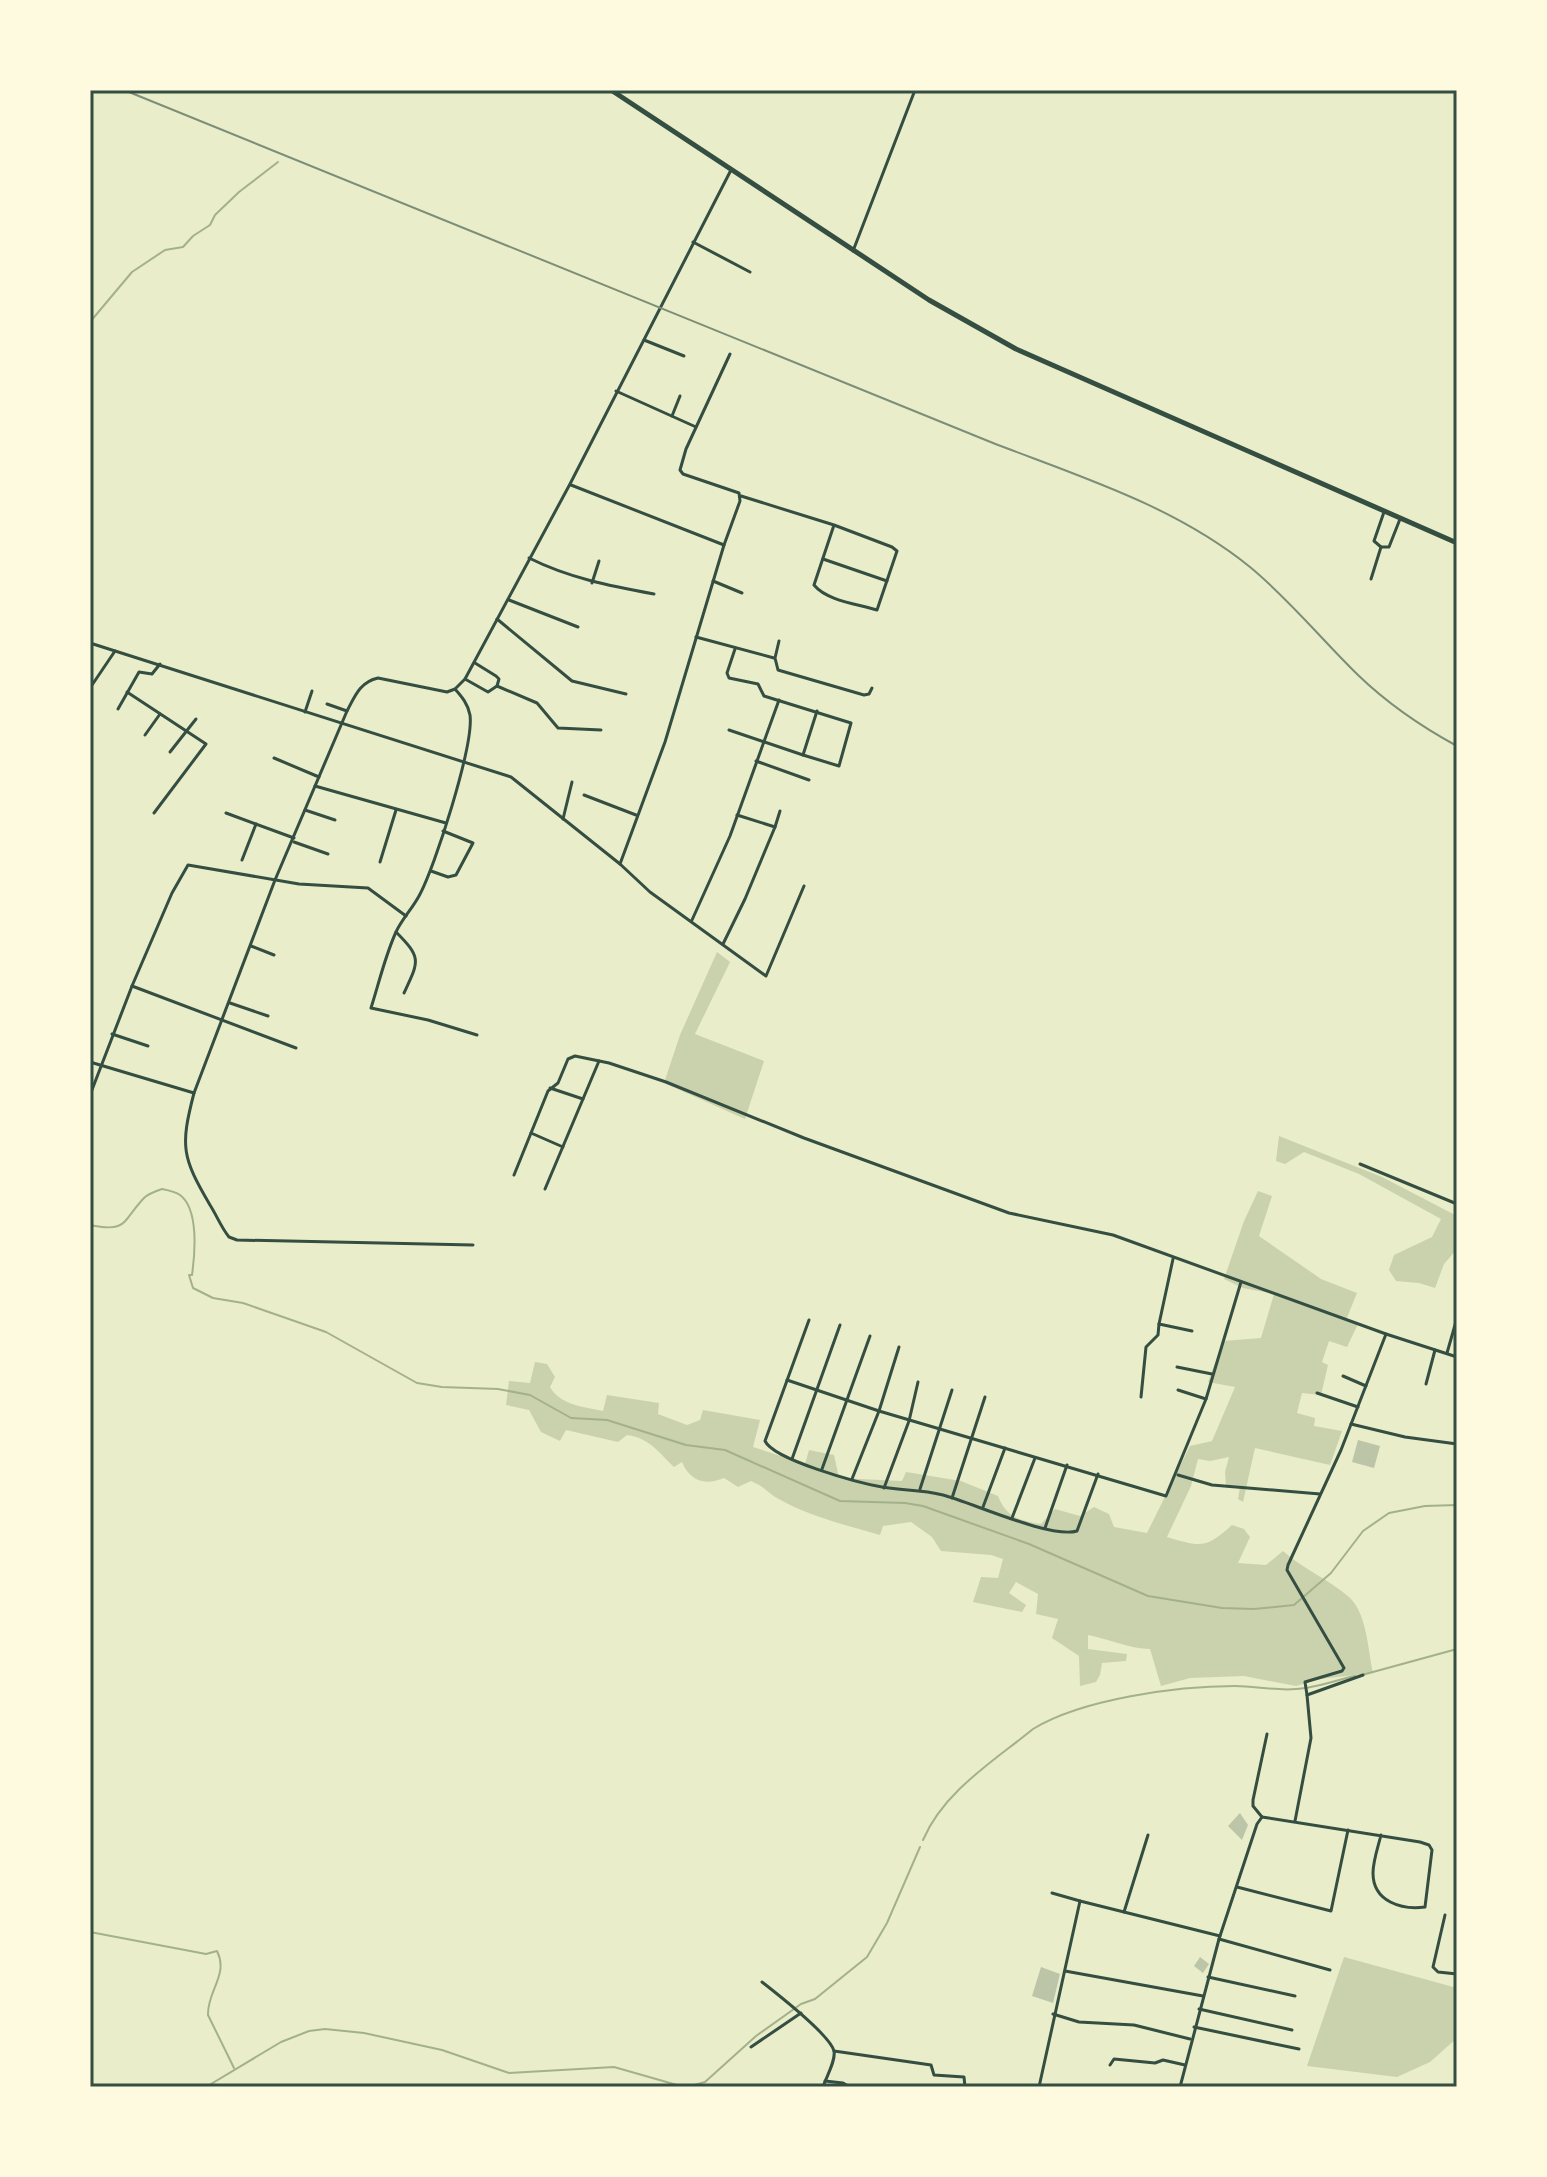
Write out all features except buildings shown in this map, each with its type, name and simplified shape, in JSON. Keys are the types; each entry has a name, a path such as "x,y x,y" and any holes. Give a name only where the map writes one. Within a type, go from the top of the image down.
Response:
{"highway":[{"path":"611,90 929,300 1016,349 1457,543"}],"street":[{"path":"853,251 915,90"},
{"path":"473,1245 237,1240 229,1237 186,1158 184,1142 194,1093 275,880 347,711 361,686 368,680 378,678 447,692 465,679 570,484 731,170"},
{"path":"693,242 750,272"},
{"path":"644,340 684,356"},
{"path":"730,354 680,466 683,474 741,496 834,525 892,547 897,551 877,610 830,596 818,591 814,585 834,525"},
{"path":"616,391 696,427"},
{"path":"672,416 680,396"},
{"path":"570,484 724,545"},
{"path":"620,864 665,742 741,496"},
{"path":"1384,512 1374,541 1381,547 1389,547 1400,519"},
{"path":"1371,579 1381,547"},
{"path":"529,558 592,583 654,594"},
{"path":"822,558 887,581"},
{"path":"592,583 599,561"},
{"path":"713,581 742,593"},
{"path":"509,600 578,627"},
{"path":"497,619 572,681 626,694"},
{"path":"696,637 775,658"},
{"path":"779,641 775,658 778,670 864,695 869,694 872,688"},
{"path":"90,643 511,777 620,864 650,892 766,976 804,886"},
{"path":"729,730 839,766 852,727 848,720 764,696 758,684 728,676 735,649"},
{"path":"90,688 115,651"},
{"path":"465,679 488,692 497,686 499,679 475,663"},
{"path":"118,709 139,672 152,674 160,664"},
{"path":"497,686 537,703 558,728 601,730"},
{"path":"455,689 463,698 470,715 471,726 464,761 431,871 398,929 371,1008 428,1020 477,1035"},
{"path":"305,712 312,691"},
{"path":"127,692 206,744 154,813"},
{"path":"691,921 737,815 779,700"},
{"path":"327,704 347,711"},
{"path":"803,755 817,711"},
{"path":"145,735 160,714"},
{"path":"170,752 196,719"},
{"path":"274,758 319,777"},
{"path":"756,761 809,780"},
{"path":"563,819 572,782"},
{"path":"315,786 446,823"},
{"path":"584,795 637,816"},
{"path":"305,810 335,820"},
{"path":"380,862 396,810"},
{"path":"723,945 780,811"},
{"path":"226,813 328,854"},
{"path":"737,815 775,827"},
{"path":"242,860 256,824"},
{"path":"431,871 448,877 456,875 473,843 443,831"},
{"path":"90,1095 132,986 172,893 188,865 275,880 368,888 406,916"},
{"path":"398,929 417,958 404,993"},
{"path":"251,946 274,955"},
{"path":"132,986 296,1048"},
{"path":"230,1003 268,1016"},
{"path":"112,1034 148,1046"},
{"path":"514,1175 550,1088 558,1083 568,1059 599,1061 666,1082 804,1138 1009,1213 1113,1235 1173,1259 1457,1357"},
{"path":"545,1189 599,1061"},
{"path":"90,1062 194,1093"},
{"path":"550,1088 583,1099"},
{"path":"531,1133 563,1147"},
{"path":"1360,1164 1457,1204"},
{"path":"1141,1397 1146,1347 1158,1335 1173,1259"},
{"path":"787,1380 909,1421 1098,1474 1164,1496 1169,1494 1206,1399 1241,1282"},
{"path":"1447,1353 1457,1318"},
{"path":"809,1320 765,1442 792,1459 884,1488 920,1489 1045,1528 1076,1532 1098,1474"},
{"path":"1159,1324 1192,1331"},
{"path":"792,1459 840,1325"},
{"path":"1295,1821 1311,1738 1305,1687 1344,1669 1312,1609 1289,1575 1288,1565 1351,1424 1386,1334"},
{"path":"822,1469 870,1336"},
{"path":"852,1479 879,1411 899,1347"},
{"path":"1426,1384 1435,1350"},
{"path":"1177,1367 1212,1374"},
{"path":"1343,1376 1366,1386"},
{"path":"884,1488 909,1421 918,1382"},
{"path":"920,1489 952,1390"},
{"path":"1178,1390 1206,1399"},
{"path":"1317,1393 1358,1407"},
{"path":"952,1498 985,1397"},
{"path":"1351,1424 1405,1437 1457,1444"},
{"path":"983,1507 1005,1448"},
{"path":"1012,1518 1035,1457"},
{"path":"1045,1528 1067,1465"},
{"path":"1177,1474 1212,1485 1320,1494"},
{"path":"1307,1695 1363,1675"},
{"path":"1267,1734 1253,1800 1253,1806 1262,1817 1381,1835 1429,1845 1432,1850 1425,1907 1390,1904 1384,1899 1374,1879 1381,1835"},
{"path":"1180,2087 1208,1977 1257,1824 1262,1817"},
{"path":"1236,1887 1331,1911 1348,1830"},
{"path":"1124,1912 1148,1835"},
{"path":"1052,1893 1330,1970"},
{"path":"1039,2087 1080,1901"},
{"path":"1445,1915 1433,1967 1438,1972 1457,1974"},
{"path":"1064,1970 1203,1996"},
{"path":"1208,1977 1295,1996"},
{"path":"762,1982 794,2005 834,2051 931,2065 934,2075 964,2077 965,2087"},
{"path":"1199,2009 1292,2030"},
{"path":"751,2047 800,2012"},
{"path":"1053,2014 1079,2022 1134,2025 1191,2039"},
{"path":"1194,2027 1299,2049"},
{"path":"823,2087 834,2051"},
{"path":"1110,2065 1114,2059 1155,2063 1163,2060 1185,2065"},
{"path":"825,2081 850,2087"}],"green space":[{"path":"717,952 730,962 695,1034 764,1061 745,1119 664,1083 680,1035"},
{"path":"1279,1136 1382,1177 1457,1216 1457,1249 1444,1264 1435,1288 1396,1281 1389,1270 1394,1255 1432,1237 1441,1219 1359,1174 1304,1152 1285,1164 1276,1161"},
{"path":"1258,1191 1272,1196 1259,1236 1321,1279 1357,1293 1346,1320 1358,1324 1347,1347 1329,1341 1322,1362 1328,1365 1321,1395 1302,1393 1297,1413 1315,1418 1314,1426 1342,1431 1330,1465 1255,1448 1243,1502 1238,1499 1240,1487 1226,1485 1229,1457 1210,1461 1198,1459 1191,1486 1167,1537 1202,1544 1216,1538 1232,1525 1244,1529 1250,1537 1238,1563 1266,1565 1283,1551 1342,1591 1355,1604 1366,1633 1373,1673 1320,1679 1296,1686 1244,1676 1190,1678 1161,1686 1150,1649 1088,1635 1088,1649 1127,1654 1126,1661 1102,1663 1096,1682 1080,1686 1079,1656 1052,1638 1058,1619 1036,1614 1038,1594 1016,1582 1009,1593 1026,1605 1022,1612 973,1602 981,1577 998,1578 1003,1559 991,1555 941,1551 932,1537 911,1522 883,1526 880,1535 801,1510 751,1481 738,1487 724,1478 711,1482 699,1480 689,1474 682,1462 674,1467 653,1446 635,1437 627,1435 618,1442 566,1430 560,1441 541,1432 529,1410 506,1405 509,1381 530,1383 535,1362 547,1364 555,1377 550,1387 554,1393 581,1406 603,1411 607,1395 659,1403 658,1414 687,1425 700,1420 703,1410 760,1420 753,1447 805,1464 809,1450 834,1455 839,1478 902,1481 906,1472 961,1481 998,1496 1005,1509 1027,1521 1041,1524 1055,1509 1080,1516 1094,1507 1109,1514 1114,1527 1147,1533 1190,1446 1212,1441 1235,1387 1208,1382 1223,1341 1261,1338 1274,1294 1243,1288 1224,1279"},
{"path":"1344,1957 1457,1988 1457,2038 1430,2062 1397,2077 1307,2066"}],"waterway":[{"path":"90,322 132,272 165,250 183,247 210,225 215,215 239,192 278,162"},
{"path":"90,1225 118,1226 148,1195 162,1189 174,1192 186,1202 193,1221 194,1256 192,1275 189,1275 193,1288 213,1298 243,1303 326,1332 417,1383 498,1389 530,1395 571,1418 607,1420 686,1445 725,1450 840,1501 923,1506 1029,1544 1148,1596 1222,1608 1294,1605 1331,1573 1363,1531 1389,1513 1425,1506 1457,1505"},
{"path":"1362,1675 1457,1649"},
{"path":"923,1840 944,1806 971,1778 1033,1729 1053,1719 1103,1702 1186,1688 1235,1686 1296,1689 1355,1676"},
{"path":"687,2087 705,2082 756,2036 801,2004 815,1999 867,1957 887,1923 920,1847"},
{"path":"90,1932 206,1954 217,1951 221,1968 208,2015 234,2068"},
{"path":"206,2087 281,2042 309,2031 325,2029 364,2033 442,2050 509,2073 614,2067 684,2087"}],"railway":[{"path":"124,90 1159,510 1191,527 1250,567 1369,685 1405,714 1457,746"}]}
